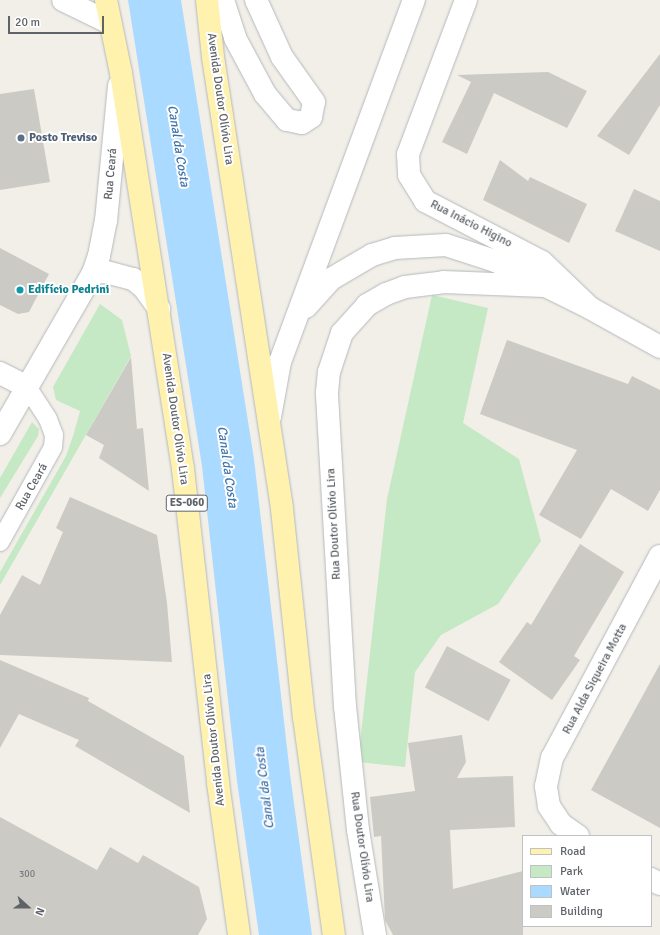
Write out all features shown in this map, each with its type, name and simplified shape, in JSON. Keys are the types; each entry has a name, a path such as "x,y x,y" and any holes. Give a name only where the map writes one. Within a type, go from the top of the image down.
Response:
{"main road":[{"name":"Avenida Doutor Olívio Lira","path":"106,0 121,73 183,469 218,783 239,935"},
{"name":"Avenida Doutor Olívio Lira","path":"207,0 213,57 270,418 311,771 334,935"}],"street":[{"path":"63,0 110,23"},
{"path":"223,0 235,38 265,94 287,120 302,123 311,117 314,102 282,57 256,0"},
{"path":"270,418 280,362 414,0"},
{"name":"Rua Inácio Higino","path":"466,0 408,154 409,175 425,201 542,262 590,308"},
{"name":"Rua Ceará","path":"0,434 93,273 106,221 121,73"},
{"name":"Rua Inácio Higino","path":"289,336 300,315 331,279 372,255 394,248 446,246 471,251 590,308 660,347"},
{"path":"93,273 106,272 133,279 144,288 159,309"},
{"name":"Rua Doutor Olívio Lira","path":"375,935 358,830 345,707 327,393 329,372 342,333 367,305 386,294 404,287 443,282 544,286"},
{"path":"0,373 27,387"},
{"name":"Rua Alda Siqueira Motta","path":"577,835 561,824 549,806 546,786 552,758 660,556"}],"lane":[{"name":"Rua Ceará","path":"0,542 53,447 54,435 48,419 27,387"}],"green space":[{"path":"432,295 488,308 463,423 519,459 541,541 498,604 441,635 415,672 405,767 358,762 387,499"},
{"path":"100,304 122,320 131,356 0,585 0,572 66,456 80,411 56,400 53,387"},
{"path":"32,422 39,429 38,436 0,498 0,478"}],"water":[{"name":"Canal da Costa","path":"128,0 181,0 254,459 290,774 312,935 259,935 237,781 202,466"}],"building":[{"path":"660,54 660,105 629,155 597,136"},
{"path":"548,72 587,91 567,128 494,93 467,154 442,142 471,82 457,75"},
{"name":"Posto Treviso","path":"34,89 50,182 0,190 0,94"},
{"path":"500,160 528,181 530,177 587,204 569,243 483,200"},
{"path":"634,189 660,201 660,251 615,231"},
{"name":"Edifício Pedrini","path":"0,248 49,274 29,312 18,314 0,305"},
{"path":"507,340 628,384 632,376 660,390 660,490 648,511 611,489 581,539 539,515 577,450 480,414"},
{"path":"131,357 137,429 143,428 149,491 99,458 104,445 86,435"},
{"path":"70,497 157,535 167,603 172,662 0,655 0,615 22,575 40,585 63,532 56,528"},
{"path":"580,544 624,572 574,656 580,660 552,700 499,662 527,622 531,625"},
{"path":"447,646 511,680 489,721 425,687"},
{"path":"0,660 89,698 88,701 184,756 190,813 75,746 79,740 19,714 0,748"},
{"path":"660,664 660,828 591,790"},
{"path":"462,735 466,762 457,778 513,776 515,827 450,830 453,889 522,871 523,935 393,935 385,920 381,836 374,837 370,797 415,791 408,743"},
{"path":"0,817 97,870 110,847 138,863 143,855 199,887 207,919 198,935 0,935"}],"place":[{"name":"Posto Treviso","path":"21,138"},
{"name":"Edifício Pedrini","path":"20,290"}]}
